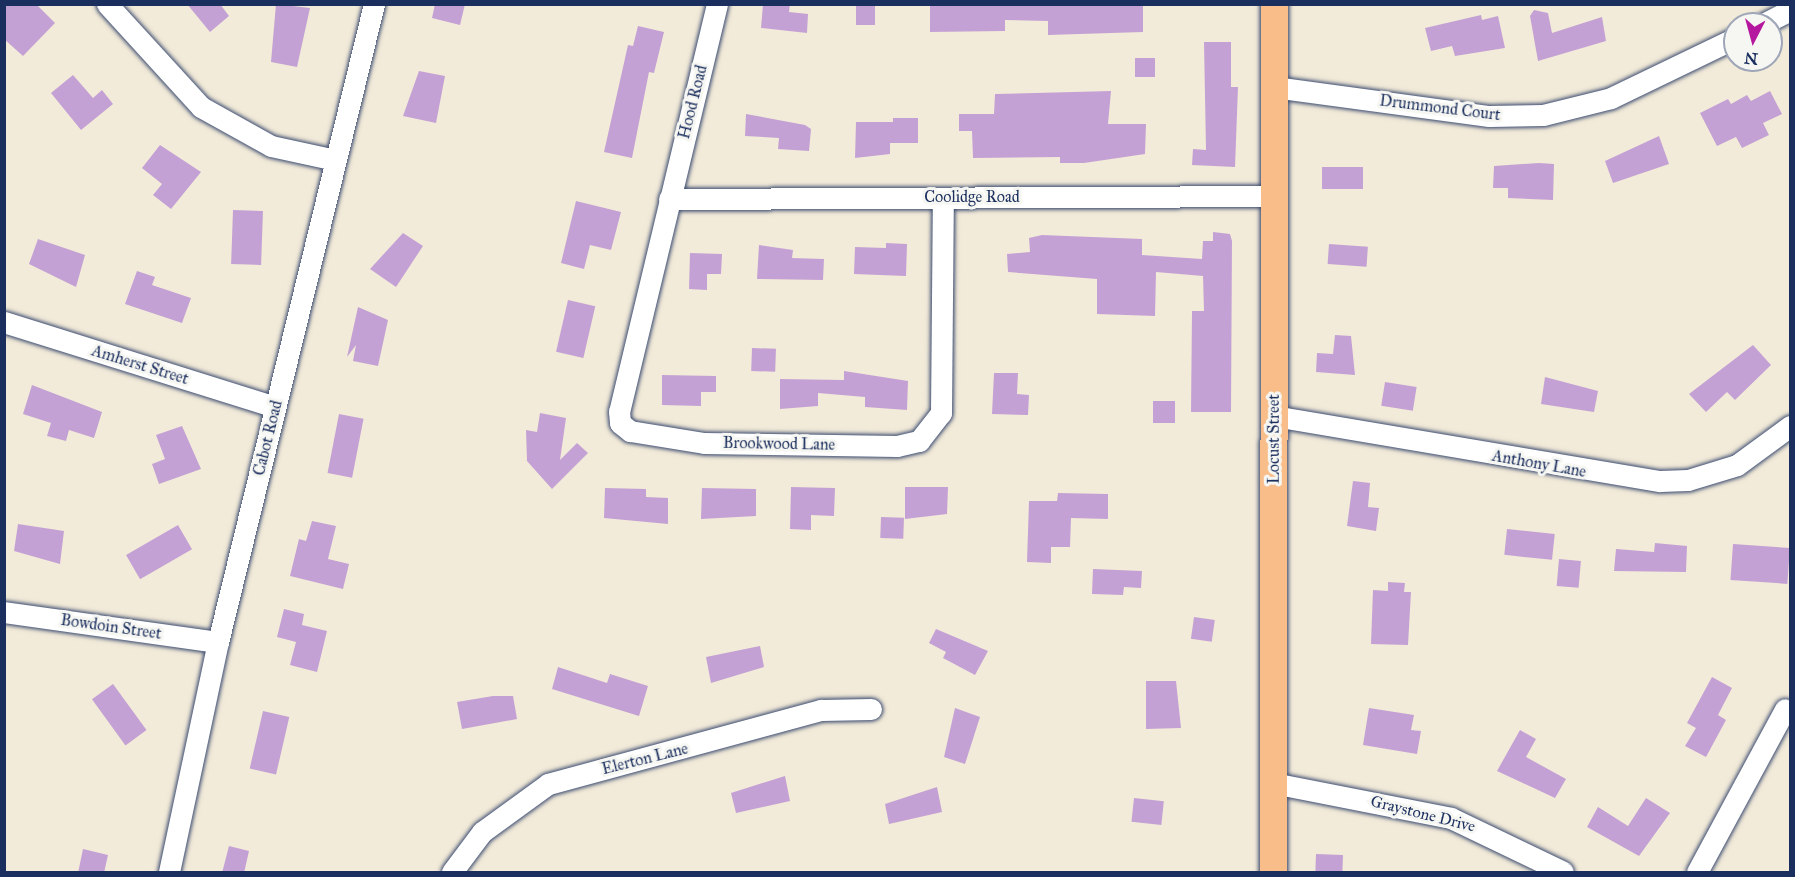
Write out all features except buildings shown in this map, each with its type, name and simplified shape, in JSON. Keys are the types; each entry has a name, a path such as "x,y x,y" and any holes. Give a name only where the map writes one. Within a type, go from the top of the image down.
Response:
{"main road":[{"name":"Locust Street","path":"1273,873 1274,4"}],"street":[{"path":"106,4 201,107 272,146 335,160"},
{"name":"Cabot Road","path":"169,873 218,642 374,4"},
{"name":"Hood Road","path":"669,199 717,4"},
{"name":"Drummond Court","path":"1274,87 1478,115 1543,114 1611,99 1723,44"},
{"name":"Coolidge Road","path":"669,199 1274,196"},
{"name":"Brookwood Lane","path":"669,199 620,423 648,437 704,443 897,446 919,441 941,413 944,198"},
{"name":"Amherst Street","path":"4,322 275,407"},
{"name":"Anthony Lane","path":"1274,416 1660,481 1688,480 1737,465 1791,426"},
{"name":"Bowdoin Street","path":"4,612 218,642"},
{"name":"Elerton Lane","path":"452,873 482,832 548,784 821,710 871,709"},
{"path":"1698,873 1785,709"},
{"name":"Graystone Drive","path":"1273,783 1451,818 1563,873"}]}
